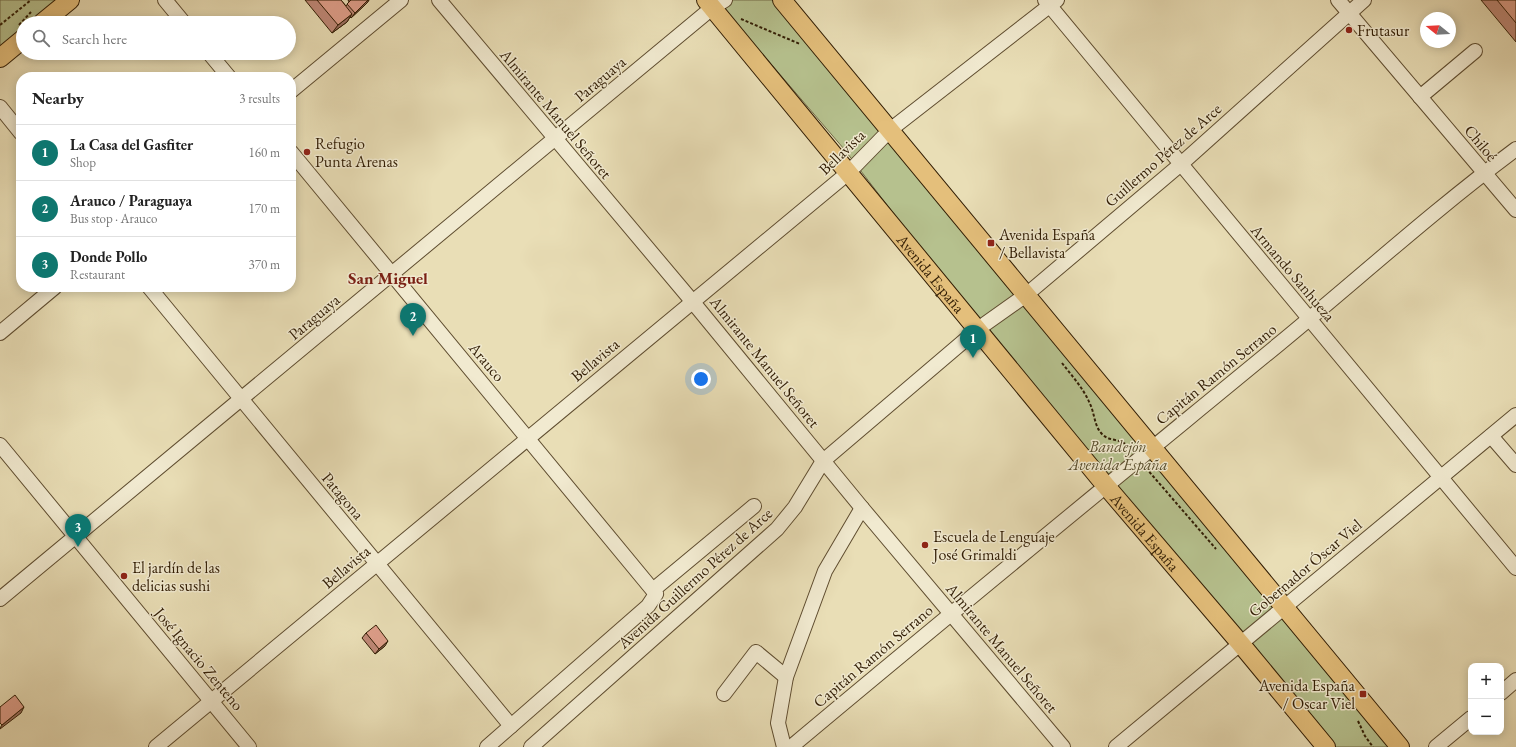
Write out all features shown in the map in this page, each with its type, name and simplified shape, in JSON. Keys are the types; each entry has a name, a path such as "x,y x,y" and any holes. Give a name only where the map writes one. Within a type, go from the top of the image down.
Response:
{"main road":[{"path":"39,16 70,0"},
{"path":"782,0 1400,747"},
{"name":"Avenida España","path":"714,3 848,173 1106,486 1240,643 1326,747"},
{"path":"0,58 16,38"}],"street":[{"path":"165,0 178,16"},
{"path":"296,87 401,0"},
{"name":"Almirante Manuel Señoret","path":"439,0 1063,747"},
{"name":"Chiloé","path":"1338,0 1516,210"},
{"name":"Guillermo Pérez de Arce","path":"978,329 1026,295 1181,164 1364,0"},
{"name":"Bellavista","path":"156,747 848,173 890,130 1050,2"},
{"name":"Armando Sanhueza","path":"1050,2 1181,164 1516,568"},
{"name":"Paraguaya","path":"0,600 555,139 714,3"},
{"path":"1420,97 1475,51"},
{"path":"215,60 225,72"},
{"path":"0,107 16,126"},
{"name":"Capitán Ramón Serrano","path":"791,747 950,613 1153,448 1484,173 1516,149"},
{"name":"Arauco","path":"296,158 654,592"},
{"path":"0,333 49,292"},
{"name":"Patagona","path":"153,292 511,726"},
{"name":"Avenida Guillermo Pérez de Arce","path":"531,747 777,529 795,507 823,461 978,329"},
{"name":"Gobernador Óscar Viel","path":"1116,747 1516,415"},
{"path":"1491,436 1516,465"},
{"name":"José Ignacio Zenteno","path":"0,445 249,747"},
{"name":"Avenida Guillermo Pérez de Arce","path":"487,747 648,606 654,592 754,506"},
{"path":"784,747 778,723 786,677 825,571 862,508"},
{"path":"724,694 756,652 786,677"},
{"path":"1504,690 1516,680"},
{"path":"1436,747 1468,720"}],"path":[{"path":"0,25 31,0"},
{"path":"740,18 802,45"},
{"path":"1062,363 1086,395 1091,405 1098,429 1103,436 1126,444 1216,550"},
{"path":"1356,718 1365,736 1373,747"}],"green space":[{"path":"0,0 66,0 47,16 16,16 16,42 0,55"},
{"name":"Bandejón Avenida España","path":"716,0 772,0 851,92 1278,614 1392,747 1330,747 981,327 844,149"}],"building":[{"path":"317,0 341,0 352,14 338,25"},
{"path":"351,0 368,0 355,13 347,4"},
{"path":"1497,0 1516,0 1516,23"},
{"path":"376,625 388,641 379,649 366,633"},
{"path":"15,695 24,707 2,725 0,723 0,707"}],"place":[{"name":"Frutasur","path":"1349,30"},
{"name":"Refugio Punta Arenas","path":"307,152"},
{"name":"Avenida España / Bellavista","path":"991,243"},
{"name":"Arauco / Paraguaya","path":"413,336"},
{"name":"La Casa del Gasfiter","path":"973,358"},
{"name":"Escuela de Lenguaje José Grimaldi","path":"925,545"},
{"name":"Donde Pollo","path":"78,547"},
{"name":"El jardín de las delicias sushi","path":"124,576"},
{"name":"Avenida España / Oscar Viel","path":"1363,694"}],"district":[{"name":"San Miguel","path":"388,278"}]}
